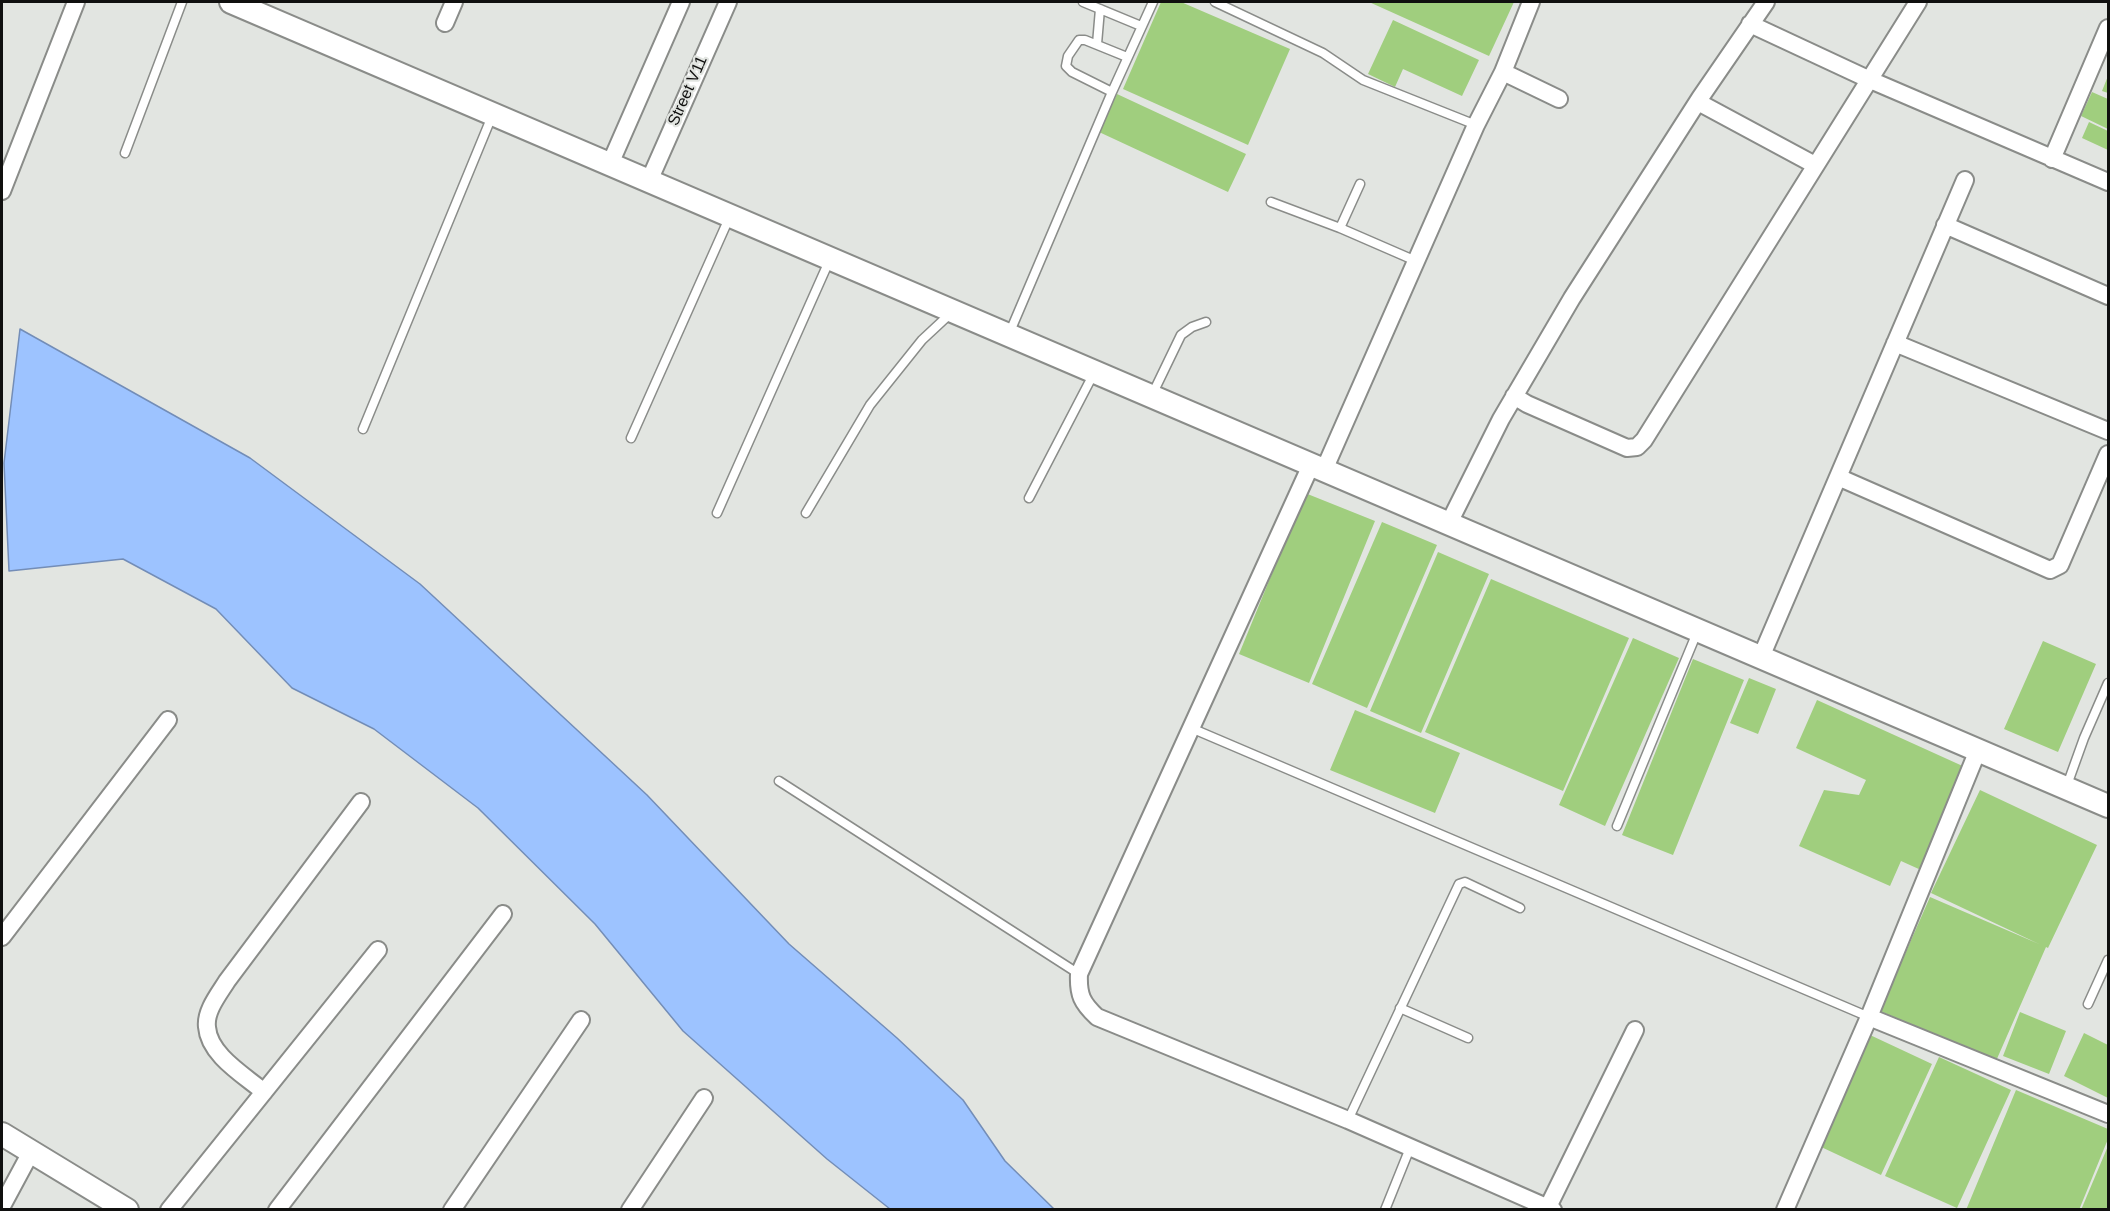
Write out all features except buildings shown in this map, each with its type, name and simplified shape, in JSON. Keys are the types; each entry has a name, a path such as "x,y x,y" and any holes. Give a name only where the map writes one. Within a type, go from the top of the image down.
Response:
{"street":[{"path":"2,191 76,2"},
{"path":"231,2 2109,806"},
{"path":"445,23 454,2"},
{"path":"610,164 681,2"},
{"name":"Street V11","path":"649,181 728,2"},
{"path":"1531,2 1503,72 1476,125 1416,261 1191,728 1079,974 1078,990 1084,1005 1097,1017 1348,1120 1550,1208 1635,1030"},
{"path":"1449,523 1514,396 1572,298 1698,102 1766,2"},
{"path":"1514,396 1527,404 1627,447 1637,447 1644,440 1918,2"},
{"path":"1750,24 1868,79 2109,182"},
{"path":"2052,159 2109,28"},
{"path":"1503,72 1559,99"},
{"path":"1698,102 1815,165"},
{"path":"1761,657 1965,180"},
{"path":"1945,225 2109,296"},
{"path":"1895,343 2109,431"},
{"path":"1838,477 2050,570 2060,566 2109,454"},
{"path":"2,937 168,720"},
{"path":"1785,1209 1869,1017 1978,750"},
{"path":"264,1092 223,1057 210,1042 206,1026 211,1006 227,981 361,802"},
{"path":"277,1209 503,915"},
{"path":"169,1209 378,950"},
{"path":"1869,1017 2109,1114"},
{"path":"452,1209 580,1020"},
{"path":"630,1209 704,1098"},
{"path":"2,1134 127,1209"},
{"path":"2,1206 31,1152"}],"lane":[{"path":"125,153 182,2"},
{"path":"1083,2 1141,26"},
{"path":"1009,335 1127,57 1153,2"},
{"path":"1215,2 1323,53 1363,80 1476,125"},
{"path":"1097,44 1100,9"},
{"path":"1112,92 1072,72 1066,66 1068,56 1078,40 1085,40 1127,57"},
{"path":"363,429 493,114"},
{"path":"1340,228 1360,184"},
{"path":"1271,202 1340,228 1416,261"},
{"path":"631,438 731,216"},
{"path":"717,513 830,259"},
{"path":"806,513 870,405 922,340 953,311"},
{"path":"1151,396 1181,335 1192,327 1206,322"},
{"path":"1029,498 1095,372"},
{"path":"1617,825 1698,630"},
{"path":"2066,788 2084,738 2109,683"},
{"path":"1191,728 1869,1017"},
{"path":"779,781 1079,974"},
{"path":"1348,1120 1459,884 1465,882 1520,908"},
{"path":"2088,1004 2109,960"},
{"path":"1400,1008 1468,1038"},
{"path":"1384,1209 1410,1148"}],"water":[{"path":"20,329 250,458 420,584 647,795 789,944 897,1038 963,1100 1005,1161 1054,1209 890,1209 827,1159 683,1031 595,924 478,808 374,729 292,688 216,609 123,559 9,571 4,463"}]}
